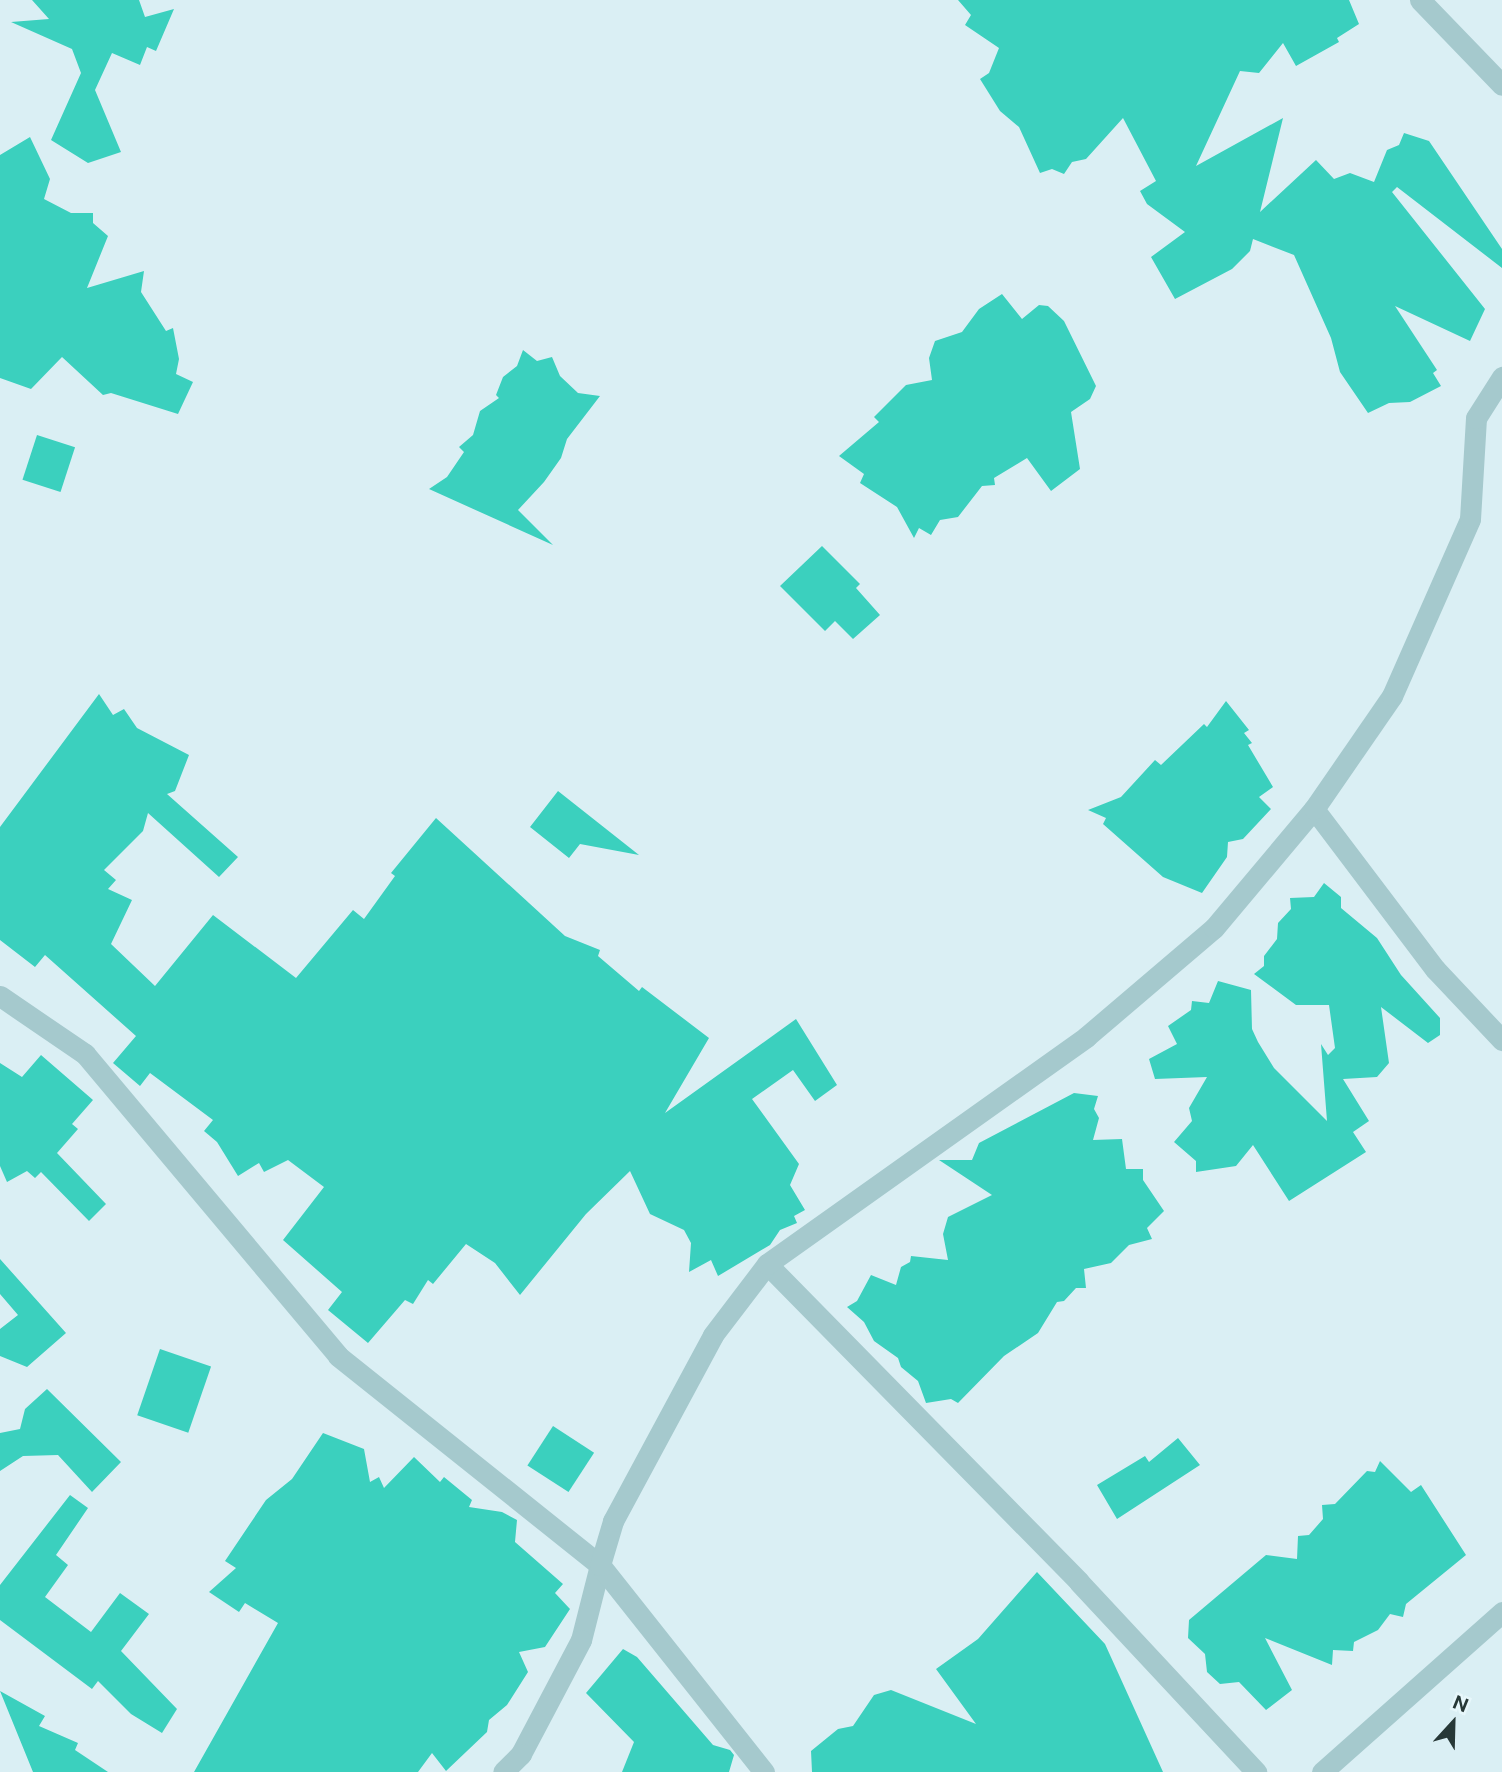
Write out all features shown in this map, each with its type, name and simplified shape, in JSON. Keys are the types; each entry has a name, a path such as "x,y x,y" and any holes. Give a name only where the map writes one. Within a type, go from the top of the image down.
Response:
{"street":[{"path":"1420,0 1502,85"},
{"path":"503,1772 521,1754 582,1640 613,1521 713,1335 767,1264 1086,1037 1214,928 1314,809 1392,696 1470,519 1476,418 1502,377"},
{"path":"1314,809 1435,969 1502,1040"},
{"path":"0,996 85,1054 338,1356 600,1565 764,1772"},
{"path":"767,1264 1079,1582 1256,1772"},
{"path":"1322,1772 1502,1612"}],"building":[{"path":"32,0 139,0 145,17 174,9 156,51 147,47 140,65 112,53 95,90 121,152 88,163 51,140 81,73 72,49 11,22 49,19"},
{"path":"958,0 1349,0 1359,24 1337,38 1339,42 1296,66 1283,43 1259,73 1240,71 1196,166 1283,118 1260,212 1316,160 1334,179 1350,173 1374,182 1387,150 1399,145 1404,133 1429,141 1502,249 1502,268 1397,187 1392,192 1485,309 1470,341 1395,306 1437,370 1433,373 1441,386 1410,402 1389,403 1368,413 1340,372 1331,338 1294,255 1253,239 1250,251 1232,269 1175,299 1151,257 1185,232 1147,204 1140,191 1156,181 1123,118 1086,159 1072,162 1064,174 1052,169 1040,173 1019,127 1000,111 980,79 989,73 999,48 965,25 971,15"},
{"path":"30,137 50,179 44,199 71,213 93,213 93,223 108,236 87,288 144,271 141,292 166,331 173,328 179,359 176,374 193,382 178,414 111,393 103,395 62,357 31,389 0,378 0,155"},
{"path":"1002,294 1022,319 1039,305 1048,306 1064,321 1096,386 1090,399 1071,412 1080,469 1051,491 1027,458 994,478 995,485 982,486 958,517 940,520 931,535 919,528 914,538 897,507 860,483 864,474 839,456 879,422 874,417 906,385 932,380 929,358 935,341 962,332 979,309"},
{"path":"523,350 537,361 552,357 560,376 578,393 600,396 567,439 561,458 544,482 518,510 553,545 429,489 447,477 464,452 459,447 473,435 480,411 499,398 496,395 503,377 517,366"},
{"path":"37,435 75,447 61,492 22,480"},
{"path":"822,546 860,584 856,588 880,615 853,639 835,621 825,631 780,586"},
{"path":"99,694 113,715 124,709 137,728 189,755 175,791 167,794 238,857 219,877 148,813 143,831 104,870 116,880 108,889 132,900 111,944 155,986 213,915 296,978 353,910 364,919 395,876 391,873 436,818 565,936 600,950 598,956 639,991 642,987 709,1038 665,1113 796,1019 837,1085 815,1101 793,1070 752,1099 799,1164 790,1185 805,1210 794,1216 797,1223 780,1230 770,1245 718,1276 711,1260 689,1272 691,1243 684,1230 650,1214 630,1171 586,1214 520,1295 495,1263 466,1244 433,1284 428,1280 413,1304 405,1300 368,1343 328,1310 342,1292 283,1240 324,1187 288,1160 264,1172 259,1163 238,1176 217,1142 204,1131 213,1120 150,1073 140,1086 113,1063 136,1036 45,955 35,967 0,940 0,827"},
{"path":"1226,701 1249,730 1244,733 1252,743 1248,745 1273,787 1259,797 1271,809 1243,839 1228,842 1227,857 1202,893 1163,877 1103,824 1106,818 1088,810 1121,797 1155,760 1161,765 1204,724 1207,727"},
{"path":"558,791 639,855 580,844 569,858 530,827"},
{"path":"1324,883 1341,897 1341,908 1377,938 1401,975 1440,1018 1440,1035 1428,1043 1381,1007 1389,1063 1377,1077 1343,1079 1369,1121 1353,1132 1366,1152 1289,1201 1253,1145 1236,1166 1196,1172 1196,1161 1174,1142 1192,1121 1189,1108 1207,1077 1155,1079 1149,1059 1177,1044 1168,1026 1191,1010 1192,1001 1209,1003 1218,981 1251,990 1252,1029 1258,1042 1274,1068 1327,1121 1321,1044 1328,1055 1335,1048 1329,1005 1296,1005 1254,974 1264,966 1264,956 1277,939 1278,923 1291,909 1290,898 1314,897"},
{"path":"41,1055 93,1100 72,1124 78,1129 57,1153 106,1204 89,1221 41,1172 35,1178 27,1171 7,1182 0,1166 0,1063 22,1077"},
{"path":"1074,1093 1098,1096 1094,1109 1099,1118 1093,1140 1122,1139 1126,1169 1143,1169 1143,1180 1164,1211 1147,1228 1152,1239 1129,1245 1111,1263 1084,1269 1086,1288 1076,1288 1064,1301 1057,1302 1038,1333 1004,1356 958,1403 951,1399 926,1403 918,1381 901,1367 898,1358 874,1341 864,1322 847,1307 857,1301 871,1275 896,1285 901,1267 910,1262 911,1256 948,1260 943,1234 948,1217 992,1195 939,1160 972,1160 979,1143"},
{"path":"0,1259 66,1333 27,1367 0,1356 0,1329 18,1315 0,1294"},
{"path":"160,1349 211,1367 188,1433 137,1415"},
{"path":"47,1389 121,1462 92,1492 58,1455 23,1456 0,1471 0,1433 20,1429 25,1409"},
{"path":"553,1426 594,1453 568,1492 527,1465"},
{"path":"323,1433 364,1449 370,1482 379,1477 384,1488 414,1457 440,1482 444,1477 472,1500 469,1507 502,1512 517,1520 515,1542 563,1584 555,1593 570,1609 545,1647 519,1652 528,1672 507,1705 489,1720 487,1732 446,1771 432,1753 418,1772 194,1772 278,1623 245,1603 239,1612 209,1592 236,1568 225,1561 266,1500 292,1479"},
{"path":"1178,1438 1200,1465 1117,1519 1097,1485 1145,1456 1149,1462"},
{"path":"1380,1461 1411,1492 1421,1485 1466,1555 1406,1604 1403,1617 1390,1614 1378,1630 1354,1642 1353,1651 1333,1650 1332,1665 1265,1638 1292,1690 1266,1710 1239,1682 1220,1684 1207,1672 1205,1654 1188,1638 1189,1620 1266,1555 1297,1559 1298,1536 1309,1535 1323,1519 1322,1505 1335,1504 1367,1471 1375,1472"},
{"path":"70,1495 88,1508 56,1555 68,1565 45,1597 91,1632 120,1593 149,1614 121,1651 177,1709 162,1733 131,1714 98,1681 92,1689 0,1620 0,1585"},
{"path":"1037,1572 1105,1644 1163,1772 812,1772 811,1751 838,1729 853,1726 874,1695 891,1690 976,1724 936,1669 978,1639"},
{"path":"623,1649 637,1657 713,1745 730,1750 734,1755 729,1772 622,1772 634,1742 586,1693"},
{"path":"0,1691 45,1716 39,1726 78,1743 75,1750 108,1772 33,1772"}]}
